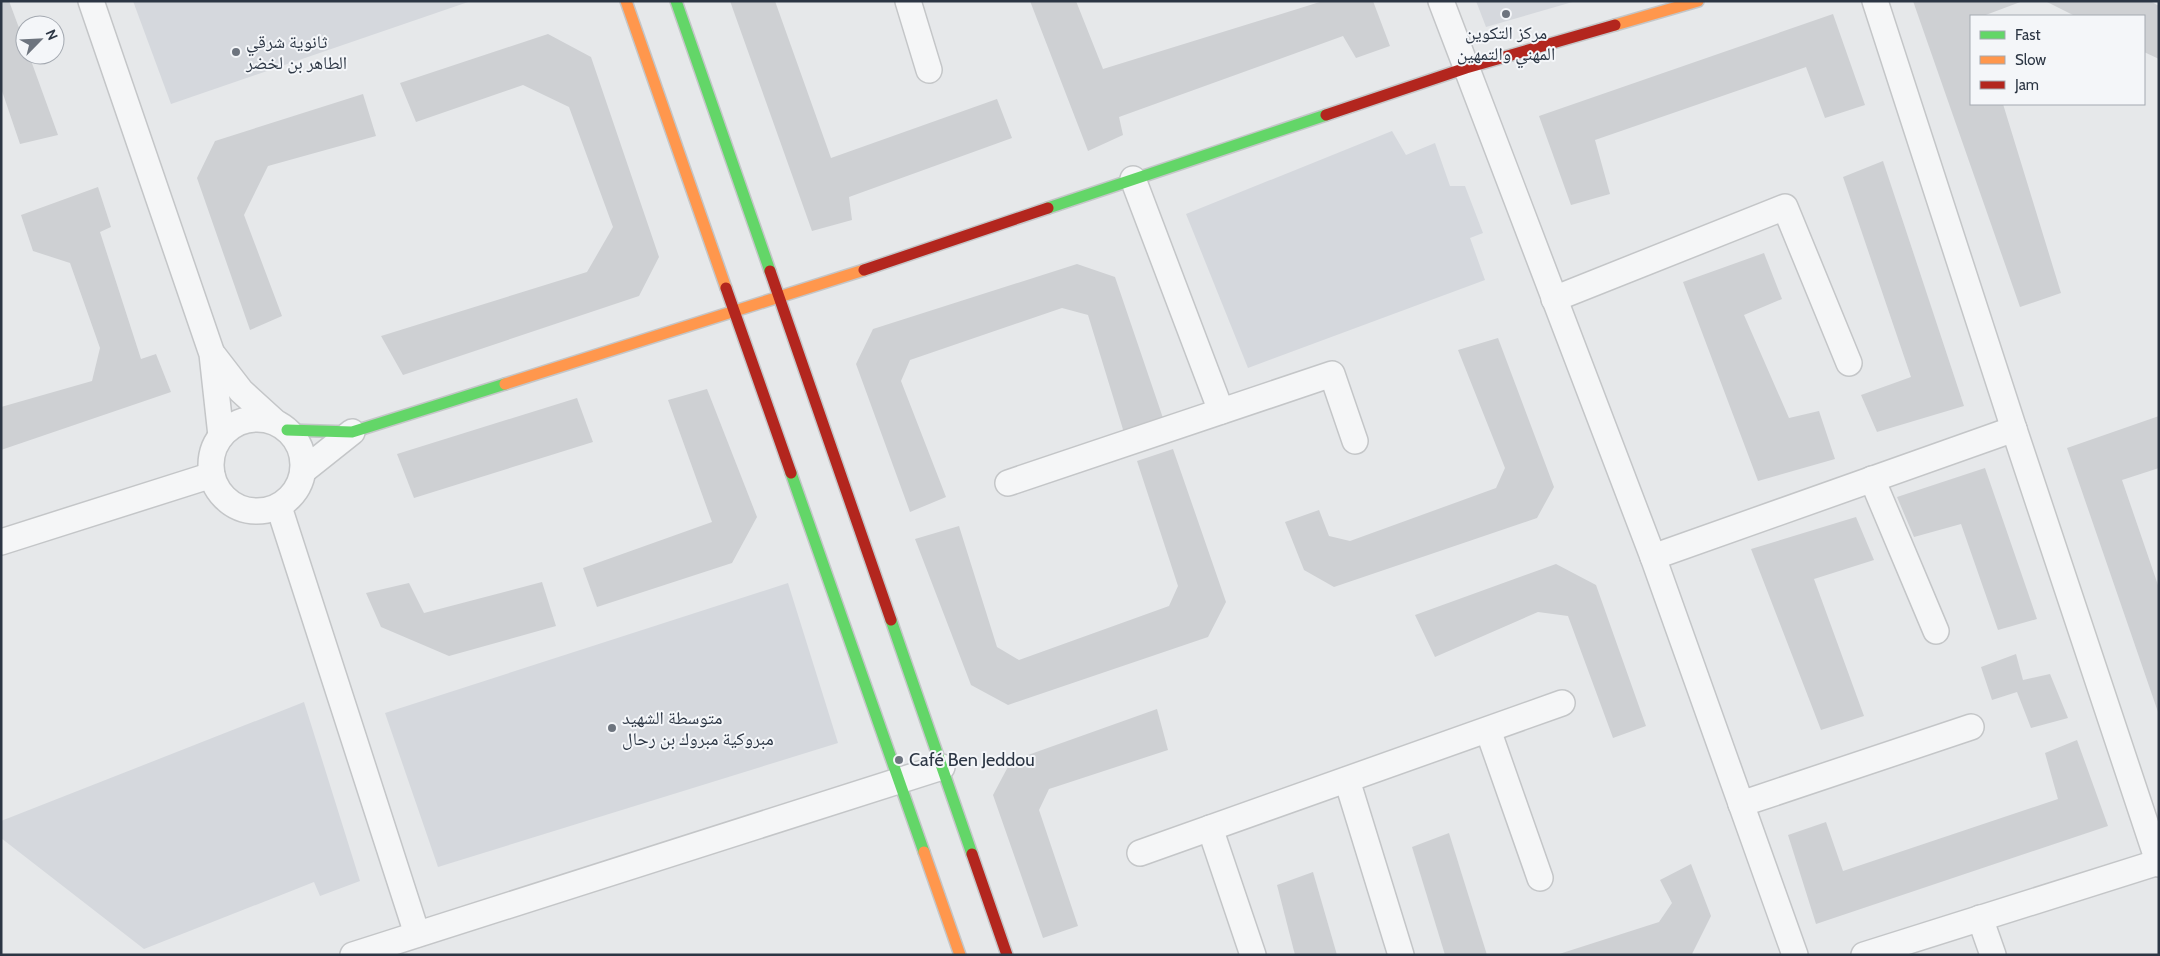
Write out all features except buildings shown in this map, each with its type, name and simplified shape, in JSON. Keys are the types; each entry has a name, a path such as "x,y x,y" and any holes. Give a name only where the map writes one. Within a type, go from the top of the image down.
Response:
{"street":[{"path":"91,1 212,354 221,436"},
{"path":"626,1 960,955"},
{"path":"676,1 1007,955"},
{"path":"908,1 929,70"},
{"path":"1441,1 1653,557 1795,955"},
{"path":"303,471 352,432 778,299 1466,68 1698,1"},
{"path":"1864,955 2158,862 2014,429 1875,1"},
{"path":"1133,179 1221,411"},
{"path":"1554,299 1785,207 1849,363"},
{"path":"212,354 241,391 281,426 297,442 302,456 303,471 299,486 290,498 278,506 265,511 251,511 238,508 226,499 217,488 212,475 211,461 214,448 221,436 232,426 245,420 260,419 281,426 352,432"},
{"path":"1008,483 1332,374 1355,442"},
{"path":"1653,557 2014,429"},
{"path":"1,542 212,475"},
{"path":"1872,479 1936,631"},
{"path":"278,506 417,934"},
{"path":"1140,853 1562,703"},
{"path":"1741,804 1971,727"},
{"path":"1488,730 1540,878"},
{"path":"353,955 942,767"},
{"path":"1347,780 1401,955"},
{"path":"1210,828 1253,955"},
{"path":"1980,918 1992,955"}],"shaded area":[{"name":"ثانوية شرقي الطاهر بن لخضر","path":"133,1 471,1 171,104"},
{"name":"مركز التكوين المهني والتمهين","path":"1476,1 1576,1 1486,27"},
{"path":"1392,131 1406,155 1435,143 1450,186 1465,186 1483,233 1470,238 1485,280 1248,368 1186,214"},
{"name":"متوسطة الشهيد مبروكية مبروك بن رحال","path":"788,583 838,743 438,867 385,713"},
{"path":"304,702 360,881 320,896 314,882 144,949 1,838 1,821"}],"traffic: fast":[{"path":"676,1 770,271"},
{"path":"1048,208 1326,115"},
{"path":"287,430 352,432 505,384"},
{"path":"791,473 924,852"},
{"path":"891,620 972,854"}],"traffic: slow":[{"path":"626,1 726,288"},
{"path":"1615,25 1698,1"},
{"path":"505,384 864,270"},
{"path":"924,852 960,955"}],"traffic: jam":[{"path":"1326,115 1466,68 1615,25"},
{"path":"864,270 1048,208"},
{"path":"770,271 891,620"},
{"path":"726,288 791,473"},
{"path":"972,854 1007,955"}],"place":[{"name":"مركز التكوين المهني والتمهين","path":"1506,14"},
{"name":"ثانوية شرقي الطاهر بن لخضر","path":"236,52"},
{"name":"متوسطة الشهيد مبروكية مبروك بن رحال","path":"612,728"},
{"name":"Café Ben Jeddou","path":"899,760"}]}
